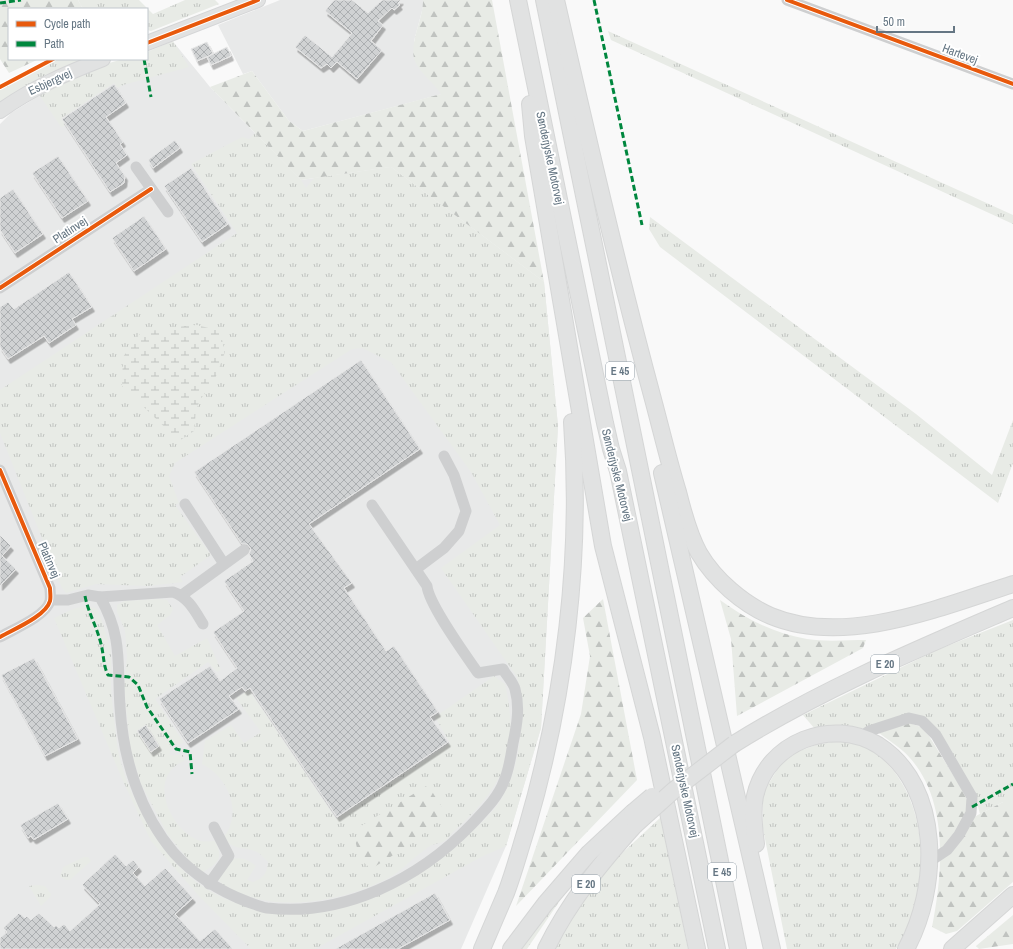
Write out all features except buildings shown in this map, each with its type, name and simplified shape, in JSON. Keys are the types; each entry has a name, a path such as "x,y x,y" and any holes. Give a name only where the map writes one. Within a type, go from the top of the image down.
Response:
{"highway":[{"name":"Sønderjyske Motorvej","path":"544,0 738,949"},
{"path":"556,0 629,311 684,516 699,552 712,571 729,589 749,604 771,616 794,623 815,627 845,627 874,623 918,613 1013,584"},
{"name":"Sønderjyske Motorvej","path":"519,5 603,415 618,471 717,949"},
{"path":"519,5 533,136 603,546 652,737 696,949"},
{"path":"629,311 647,407 772,949"},
{"path":"482,949 506,892 536,794 551,727 563,659 573,545 575,492 566,335"},
{"name":"E 20","path":"546,949 576,898 634,819 681,774 734,744 760,727 842,683 1013,608"},
{"path":"768,933 755,833 755,796 759,783 773,761 790,746 800,740 812,735 826,733 846,734 860,737 877,745 889,753 911,782 918,796 925,817 928,832 929,862 925,903 917,926 906,949"},
{"path":"511,949 545,904 589,853 634,819"},
{"path":"952,949 1013,895"}],"main road":[{"path":"148,42 258,0"},
{"name":"Esbjergvej","path":"0,111 40,85 101,60"}],"street":[{"name":"Hartevej","path":"787,0 1013,84"},
{"path":"136,167 168,212"},
{"name":"Platinvej","path":"0,288 152,189"},
{"path":"416,569 444,548 459,532 466,511 454,475 444,456"},
{"name":"Platinvej","path":"0,470 50,588 51,600"},
{"path":"184,504 224,564"},
{"path":"100,597 110,615 118,650 120,708 126,750 135,785 153,823 172,851 191,871 209,884 233,896 265,908 301,910 349,901 384,888 451,846 488,807 504,782 512,753 518,718 515,687 502,669 478,673 436,608 428,593 427,586 372,505"},
{"path":"182,595 244,550"},
{"path":"0,637 40,615 51,600 68,600 88,595 100,597 173,592 182,595 203,624"},
{"path":"860,737 869,731 909,718 922,721 936,735 972,797 972,813 959,835 947,850 929,862"},
{"path":"209,884 229,856 214,827"}],"shaded area":[{"path":"280,0 423,0 423,7 414,41 442,94 303,131 289,121 252,71 243,74 218,25"},
{"path":"175,44 210,87 301,180 391,167 544,282 558,426 541,728 506,846 461,949 0,949 0,124 11,113 47,91 144,60 148,60 148,54"}],"green space":[{"path":"0,0 78,0 82,8 8,8 8,60 37,60 9,73 0,59"},
{"path":"78,0 139,0 147,8 82,8"},
{"path":"185,0 215,0 219,4 151,31 148,30 148,9 153,14"},
{"path":"423,0 492,0 544,282 391,167 301,180 210,87 252,71 289,121 303,131 441,94 417,65 413,54 413,47 423,7"},
{"path":"608,31 1013,215 1013,224 611,40"},
{"path":"173,41 189,67 123,85 118,88 114,83 62,118 65,126 61,127 38,93 99,66 120,60 148,60 148,52"},
{"path":"57,60 88,60 0,105 0,89 32,70"},
{"path":"255,133 301,180 306,188 314,178 391,167 544,282 558,426 541,728 506,846 481,857 315,949 251,949 199,896 151,841 123,781 54,618 70,610 81,607 98,610 110,647 111,686 120,760 138,807 165,850 175,862 206,889 242,905 281,911 321,909 361,900 399,884 434,863 465,838 485,819 502,798 509,784 518,754 521,708 517,677 441,568 500,525 471,472 391,362 362,348 352,349 175,463 169,476 179,503 175,505 211,555 180,577 183,582 148,586 96,584 66,593 62,588 0,433 0,390 237,233 191,164 242,137 249,139"},
{"path":"650,217 916,414 992,475 1013,420 1013,463 998,503 660,247 649,229"},
{"path":"197,325 220,331 225,352 215,379 200,400 196,410 194,431 179,441 122,386 123,357 142,331"},
{"path":"603,599 637,780 516,906 581,714 590,656 583,618"},
{"path":"167,600 173,609 170,615 157,625 175,656 207,638 221,670 217,672 208,662 155,699 184,743 170,745 171,749 169,755 183,755 184,761 173,768 166,778 164,790 166,803 172,815 189,835 200,841 215,841 218,847 218,860 203,872 196,869 168,835 141,784 130,748 124,687 127,656 125,630 117,612 117,605 124,601"},
{"path":"720,600 761,625 795,637 836,641 866,640 863,648 737,716 731,639"},
{"path":"1013,620 1013,802 1003,802 980,814 975,795 930,722 865,728 815,729 803,715 937,650"},
{"path":"494,676 505,684 509,704 510,736 504,767 489,794 476,810 444,841 430,846 395,874 380,882 346,895 328,899 292,903 274,902 242,894 232,890 218,880 231,859 244,859 256,866 247,880 253,882 260,879 264,875 268,862 257,852 235,846 224,837 230,827 232,816 230,796 219,777 202,764 205,741 231,725 244,743 261,732 236,698 249,690 336,819 450,743 435,717"},
{"path":"909,723 921,727 929,736 965,794 972,818 1003,802 1013,802 1013,882 957,931 946,934 932,927 939,882 940,858 936,811 929,789 918,769 903,751 879,733"},
{"path":"842,740 861,745 871,750 891,768 906,791 916,816 920,844 920,872 916,899 908,926 896,949 787,949 763,829 763,793 780,765 794,753 816,745"},
{"path":"428,785 446,814 411,844 371,869 360,859 355,840 361,826"},
{"path":"661,817 688,949 551,949 605,869"},
{"path":"84,857 88,857 91,861 70,880 60,877 63,867"},
{"path":"578,874 527,949 517,949"},
{"path":"29,886 45,886 51,894 41,906"},
{"path":"1013,915 1013,944 979,949 976,946"}],"marked path":[{"path":"0,3 21,0"},
{"path":"594,0 642,225"},
{"path":"144,60 151,97"},
{"path":"85,596 102,648 108,675 129,677 138,685 147,707 176,749 190,752 192,774"},
{"path":"972,807 1013,784"}],"cycle path":[{"path":"148,43 258,0"},
{"path":"787,0 1013,84"},
{"path":"0,87 51,60"},
{"path":"0,288 151,189"},
{"path":"0,470 50,588 50,601 42,612 29,622 0,637"}]}
